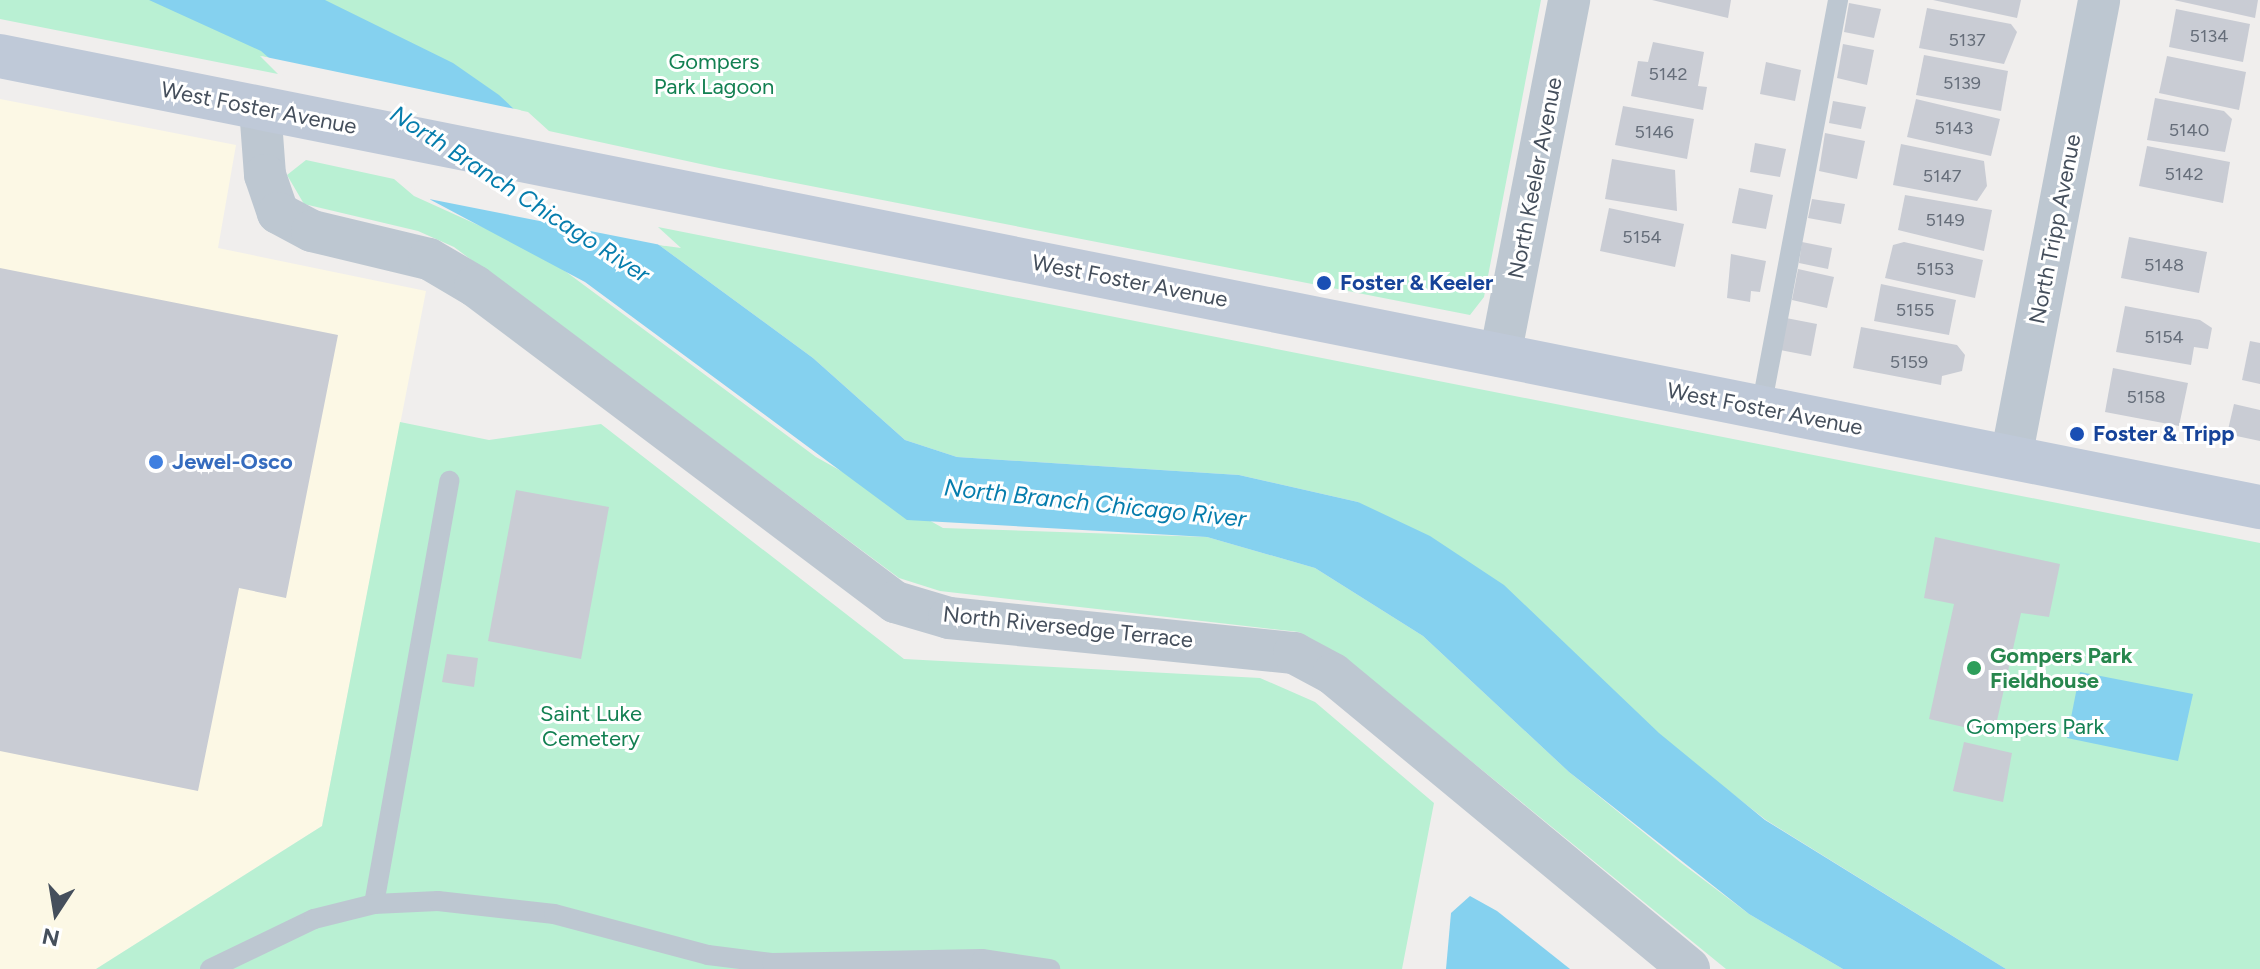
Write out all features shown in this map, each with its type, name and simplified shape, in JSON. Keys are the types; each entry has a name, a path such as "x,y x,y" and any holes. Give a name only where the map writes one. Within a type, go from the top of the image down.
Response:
{"main road":[{"name":"West Foster Avenue","path":"0,56 2260,507"}],"street":[{"name":"North Keeler Avenue","path":"1500,356 1569,0"},
{"name":"North Tripp Avenue","path":"2011,458 2099,0"},
{"name":"North Riversedge Terrace","path":"260,108 265,175 278,213 312,231 429,259 475,286 895,602 949,618 1294,653 1333,674 1689,969"}],"lane":[{"path":"1761,408 1838,0"},
{"path":"374,904 449,481"},
{"path":"210,969 314,919 374,904 490,904 772,963 982,959 1050,969"}],"shaded area":[{"path":"0,99 236,145 218,248 426,291 322,826 96,969 0,969"}],"green space":[{"name":"Gompers Park Lagoon","path":"0,0 1541,0 1484,297 1470,315 719,168 549,131 528,112 260,56 278,74 0,19"},
{"path":"306,160 394,179 414,196 542,254 816,457 943,528 1207,537 1315,568 1423,636 1569,772 1680,862 1749,914 1843,969 1726,969 1368,677 1299,632 940,591 899,578 454,247 418,231 304,204 287,175"},
{"name":"Gompers Park","path":"658,227 2260,543 2260,969 2006,969 1766,820 1358,502 1239,475 957,457 905,440 813,358 659,245 681,248"},
{"name":"Saint Luke Cemetery","path":"400,422 489,440 601,424 904,659 1260,678 1315,702 1434,803 1402,969 96,969 322,826"}],"water":[{"name":"North Branch Chicago River","path":"149,0 325,0 453,63 499,95 659,245 813,358 905,440 957,457 1239,475 1358,502 1430,536 1504,585 1659,733 1765,820 2006,969 1843,969 1749,914 1569,772 1423,636 1315,568 1207,537 907,520 585,282 431,200 261,51"},
{"path":"2080,672 2193,694 2178,761 2067,738"},
{"path":"1470,896 1497,911 1570,969 1446,969 1451,913"}],"pier":[{"path":"261,56 520,110 666,246 424,198"}],"building":[{"path":"1652,0 1731,0 1728,18"},
{"path":"1933,0 2021,0 2017,18"},
{"path":"2174,0 2258,0 2255,18"},
{"path":"1849,3 1881,9 1874,38 1844,32"},
{"path":"1927,8 2011,24 2017,32 2004,64 1919,48"},
{"path":"2176,9 2250,24 2243,62 2169,47"},
{"path":"1653,42 1704,52 1698,86 1707,87 1703,110 1631,96 1638,61 1648,62"},
{"path":"1843,44 1874,50 1867,85 1837,78"},
{"path":"1924,55 2008,71 2001,111 1916,95"},
{"path":"2167,56 2246,72 2239,110 2159,93"},
{"path":"1766,62 1801,70 1795,101 1760,94"},
{"path":"2155,98 2224,111 2232,119 2225,152 2147,140"},
{"path":"1916,99 2000,119 1991,156 1907,137"},
{"path":"1833,101 1866,107 1861,129 1829,123"},
{"path":"1623,106 1694,119 1687,159 1615,145"},
{"path":"1825,133 1865,141 1857,179 1819,171"},
{"path":"1755,143 1786,149 1780,177 1750,172"},
{"path":"1901,144 1984,161 1987,186 1977,201 1893,185"},
{"path":"2147,146 2230,162 2223,203 2139,186"},
{"path":"1612,159 1675,170 1677,211 1605,199"},
{"path":"1739,188 1773,195 1766,229 1732,223"},
{"path":"1905,195 1992,210 1984,251 1898,230"},
{"path":"1812,199 1845,204 1841,224 1808,218"},
{"path":"1609,208 1684,224 1675,267 1600,251"},
{"path":"2129,237 2207,252 2199,293 2121,278"},
{"path":"1802,242 1832,248 1828,269 1799,263"},
{"path":"1904,242 1983,260 1975,298 1885,278 1893,245"},
{"path":"1731,254 1766,261 1760,292 1751,291 1750,302 1727,298"},
{"name":"Jewel-Osco","path":"0,268 338,335 286,598 239,588 198,791 0,751"},
{"path":"1798,269 1834,277 1827,308 1792,300"},
{"path":"1881,284 1956,300 1949,335 1874,321"},
{"path":"2125,306 2200,320 2212,328 2208,349 2194,347 2191,365 2116,352"},
{"path":"1786,318 1817,324 1811,356 1780,350"},
{"path":"1861,327 1957,345 1965,355 1962,371 1942,376 1941,385 1853,368"},
{"path":"2250,341 2260,343 2260,384 2242,380"},
{"path":"2113,368 2188,383 2179,426 2105,412"},
{"path":"2234,404 2260,410 2260,441 2227,434"},
{"path":"516,490 609,507 581,659 488,641"},
{"name":"Gompers Park Fieldhouse","path":"1935,537 2060,564 2049,617 2021,613 1994,734 1929,719 1954,604 1924,598"},
{"path":"447,654 478,658 474,687 442,682"},
{"path":"1964,742 2012,753 2003,802 1953,791"}],"place":[{"name":"Foster & Keeler","path":"1324,283"},
{"name":"Foster & Tripp","path":"2077,434"},
{"name":"Jewel-Osco","path":"156,462"},
{"name":"Gompers Park Fieldhouse","path":"1974,668"}]}
